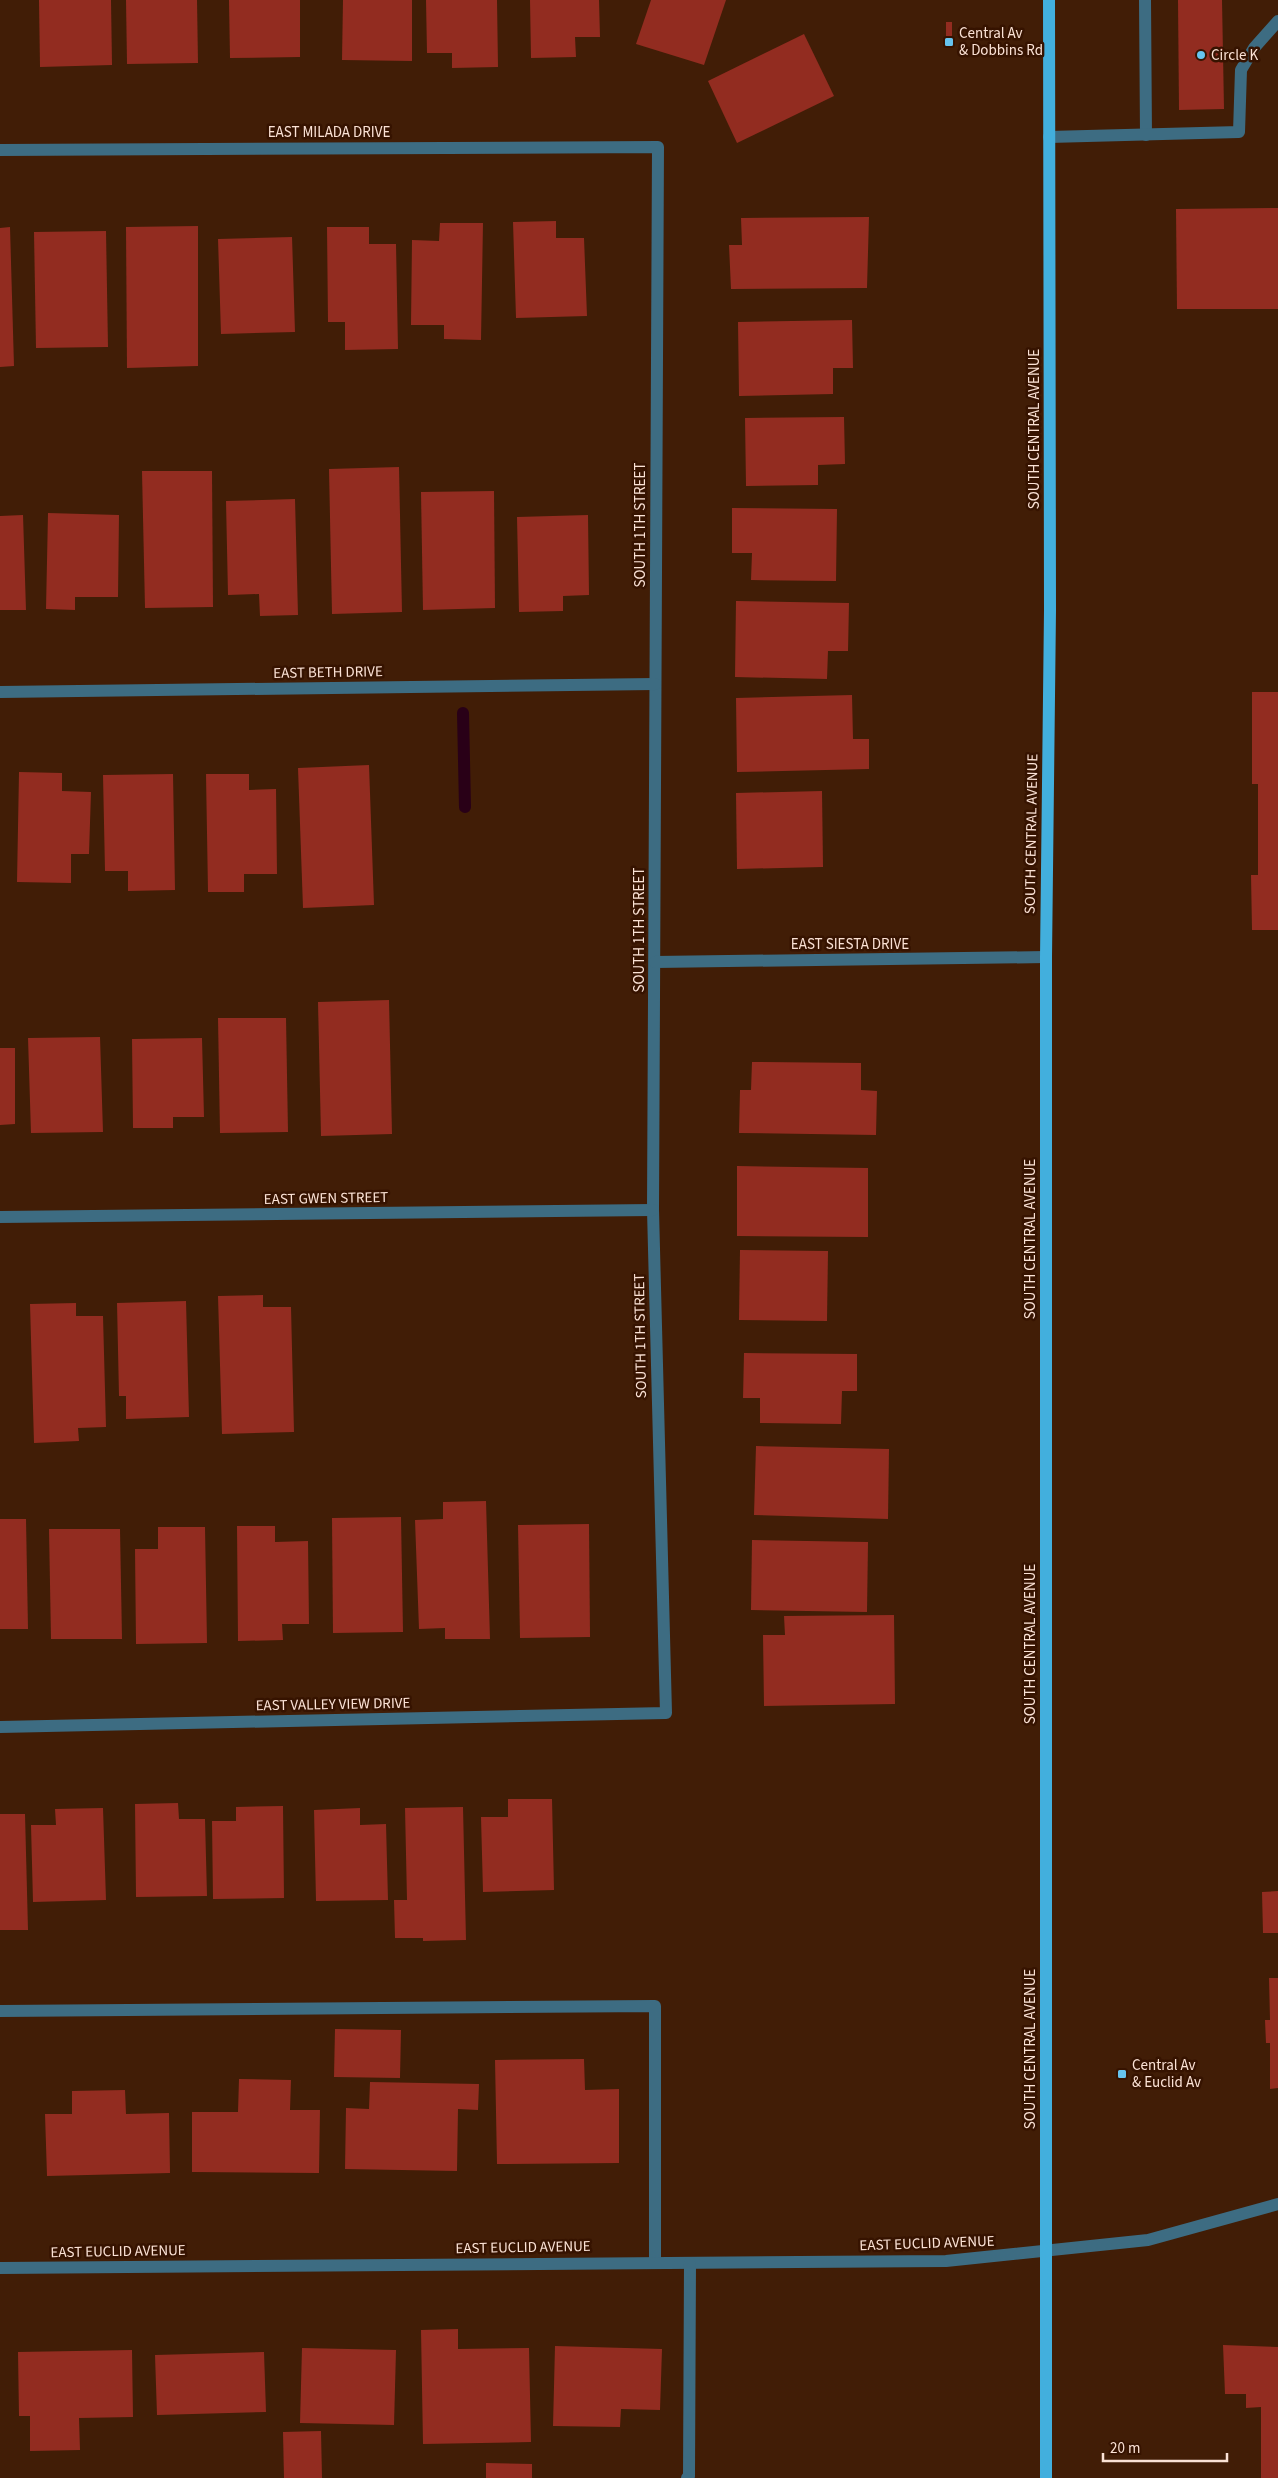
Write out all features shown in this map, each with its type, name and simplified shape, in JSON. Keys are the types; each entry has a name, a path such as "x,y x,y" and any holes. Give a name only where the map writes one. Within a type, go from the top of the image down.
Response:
{"main road":[{"name":"SOUTH CENTRAL AVENUE","path":"1046,2478 1046,957 1050,610 1049,0"}],"street":[{"path":"1145,0 1146,135"},
{"path":"1050,137 1239,132 1241,70 1254,48 1278,21"},
{"name":"EAST MILADA DRIVE","path":"0,150 658,147"},
{"name":"SOUTH 1TH STREET","path":"658,147 653,1210 666,1713"},
{"name":"EAST BETH DRIVE","path":"0,692 656,684"},
{"name":"EAST SIESTA DRIVE","path":"655,962 1046,957"},
{"name":"EAST GWEN STREET","path":"0,1217 653,1210"},
{"name":"EAST VALLEY VIEW DRIVE","path":"0,1727 666,1713"},
{"path":"0,2011 655,2006 656,2262"},
{"name":"EAST EUCLID AVENUE","path":"0,2268 946,2261 1148,2240 1278,2204"},
{"path":"687,2478 689,2476 690,2263"}],"building":[{"path":"39,0 111,0 112,65 40,67"},
{"path":"126,0 197,0 198,63 127,64"},
{"path":"229,0 300,0 300,57 230,58"},
{"path":"343,0 412,0 412,61 342,60"},
{"path":"426,0 497,0 498,67 452,68 452,53 427,53"},
{"path":"530,0 599,0 600,37 575,37 576,57 531,58"},
{"path":"651,0 726,0 704,65 636,44"},
{"name":"Circle K","path":"1178,0 1222,0 1224,109 1179,110"},
{"path":"946,22 952,22 952,46 946,46"},
{"path":"804,34 834,96 737,143 708,81"},
{"path":"1278,208 1278,309 1177,309 1176,209"},
{"path":"869,217 867,288 731,289 729,245 742,245 741,218"},
{"path":"556,221 556,238 584,238 587,316 516,318 513,222"},
{"path":"440,223 483,223 481,340 444,339 444,325 411,325 412,240 439,241"},
{"path":"198,226 198,366 127,368 126,227"},
{"path":"10,227 14,366 0,367 0,228"},
{"path":"327,227 369,227 369,244 396,244 398,349 345,350 345,322 328,322"},
{"path":"106,231 108,347 36,348 34,232"},
{"path":"292,237 295,332 221,334 218,239"},
{"path":"852,320 853,368 833,368 833,394 739,396 738,322"},
{"path":"844,417 845,464 818,465 818,485 746,486 745,418"},
{"path":"399,467 402,612 332,614 329,469"},
{"path":"142,471 212,471 213,607 145,608"},
{"path":"494,491 495,608 423,610 421,492"},
{"path":"295,499 298,615 260,616 259,594 228,595 226,501"},
{"path":"732,508 837,509 836,581 751,580 752,553 732,553"},
{"path":"48,513 119,515 118,597 75,597 75,610 46,609"},
{"path":"23,515 26,610 0,610 0,516"},
{"path":"588,515 589,595 563,596 563,611 519,612 517,517"},
{"path":"736,601 849,603 848,651 828,651 827,679 735,677"},
{"path":"1252,692 1278,692 1278,930 1252,930 1251,875 1258,875 1258,784 1252,784"},
{"path":"852,695 853,739 869,739 869,769 737,772 736,698"},
{"path":"369,765 374,905 303,908 298,768"},
{"path":"19,772 62,773 62,791 91,792 89,854 71,854 71,883 17,882"},
{"path":"173,774 175,890 128,891 128,871 105,871 103,775"},
{"path":"206,774 249,774 249,790 276,789 277,874 244,874 244,892 208,892"},
{"path":"822,791 823,867 737,869 736,793"},
{"path":"389,1000 392,1134 321,1136 318,1002"},
{"path":"218,1018 286,1018 288,1132 220,1133"},
{"path":"100,1037 103,1132 31,1133 28,1038"},
{"path":"202,1038 204,1117 173,1117 173,1128 133,1128 132,1039"},
{"path":"0,1048 15,1048 15,1124 0,1125"},
{"path":"752,1062 861,1063 861,1090 877,1091 876,1135 739,1133 740,1090 751,1090"},
{"path":"737,1166 868,1168 868,1237 737,1236"},
{"path":"740,1250 828,1251 827,1321 739,1320"},
{"path":"263,1295 263,1307 291,1307 294,1432 222,1434 218,1296"},
{"path":"186,1301 189,1417 126,1419 126,1396 119,1396 117,1303"},
{"path":"76,1303 76,1316 103,1316 106,1427 78,1428 79,1441 34,1443 30,1304"},
{"path":"744,1353 857,1354 857,1391 842,1391 841,1424 760,1423 760,1398 743,1398"},
{"path":"756,1446 889,1449 888,1519 754,1515"},
{"path":"486,1501 490,1639 445,1639 445,1628 419,1629 415,1520 443,1519 443,1502"},
{"path":"401,1517 403,1632 333,1633 332,1518"},
{"path":"0,1519 26,1519 28,1629 0,1629"},
{"path":"589,1524 590,1637 520,1638 518,1525"},
{"path":"237,1526 275,1526 275,1542 308,1541 309,1624 282,1624 283,1640 238,1641"},
{"path":"158,1527 205,1527 207,1643 136,1644 135,1549 158,1549"},
{"path":"49,1529 120,1529 122,1639 51,1639"},
{"path":"752,1540 868,1542 867,1612 751,1610"},
{"path":"894,1615 895,1704 764,1706 763,1635 785,1635 784,1616"},
{"path":"508,1799 552,1799 554,1890 483,1892 481,1817 508,1817"},
{"path":"178,1803 179,1819 205,1819 207,1896 136,1897 135,1804"},
{"path":"283,1806 284,1898 213,1899 212,1821 236,1821 236,1807"},
{"path":"463,1807 466,1940 423,1941 423,1938 395,1938 394,1900 407,1900 405,1808"},
{"path":"103,1808 106,1900 33,1902 31,1825 56,1825 55,1809"},
{"path":"360,1808 360,1825 386,1824 388,1900 316,1901 314,1810"},
{"path":"0,1814 25,1814 28,1930 0,1930"},
{"path":"1278,1891 1278,1933 1263,1933 1262,1892"},
{"path":"1269,1978 1278,1978 1278,2088 1270,2089 1270,2043 1266,2043 1265,2020 1270,2020"},
{"path":"335,2029 401,2030 400,2078 334,2077"},
{"path":"584,2059 585,2090 619,2089 619,2163 497,2164 495,2060"},
{"path":"239,2079 291,2080 290,2110 320,2110 319,2173 192,2172 192,2112 238,2112"},
{"path":"370,2082 479,2084 478,2110 458,2109 457,2171 345,2169 346,2108 369,2109"},
{"path":"125,2090 126,2114 169,2113 170,2173 47,2176 45,2114 72,2114 72,2091"},
{"path":"458,2329 458,2349 529,2348 531,2442 423,2444 421,2330"},
{"path":"1223,2345 1278,2347 1278,2478 1261,2478 1261,2407 1246,2408 1246,2394 1225,2394"},
{"path":"555,2346 662,2349 660,2410 621,2409 620,2427 553,2426"},
{"path":"302,2348 396,2350 394,2425 300,2423"},
{"path":"132,2350 133,2417 79,2418 80,2450 30,2451 30,2416 19,2416 18,2352"},
{"path":"264,2352 266,2412 157,2415 155,2355"},
{"path":"321,2431 322,2478 284,2478 283,2432"},
{"path":"486,2463 532,2464 532,2478 486,2478"}],"waterway":[{"path":"463,713 465,807"}],"place":[{"name":"Central Av & Dobbins Rd","path":"949,42"},
{"name":"Circle K","path":"1201,55"},
{"name":"Central Av & Euclid Av","path":"1122,2074"}]}
